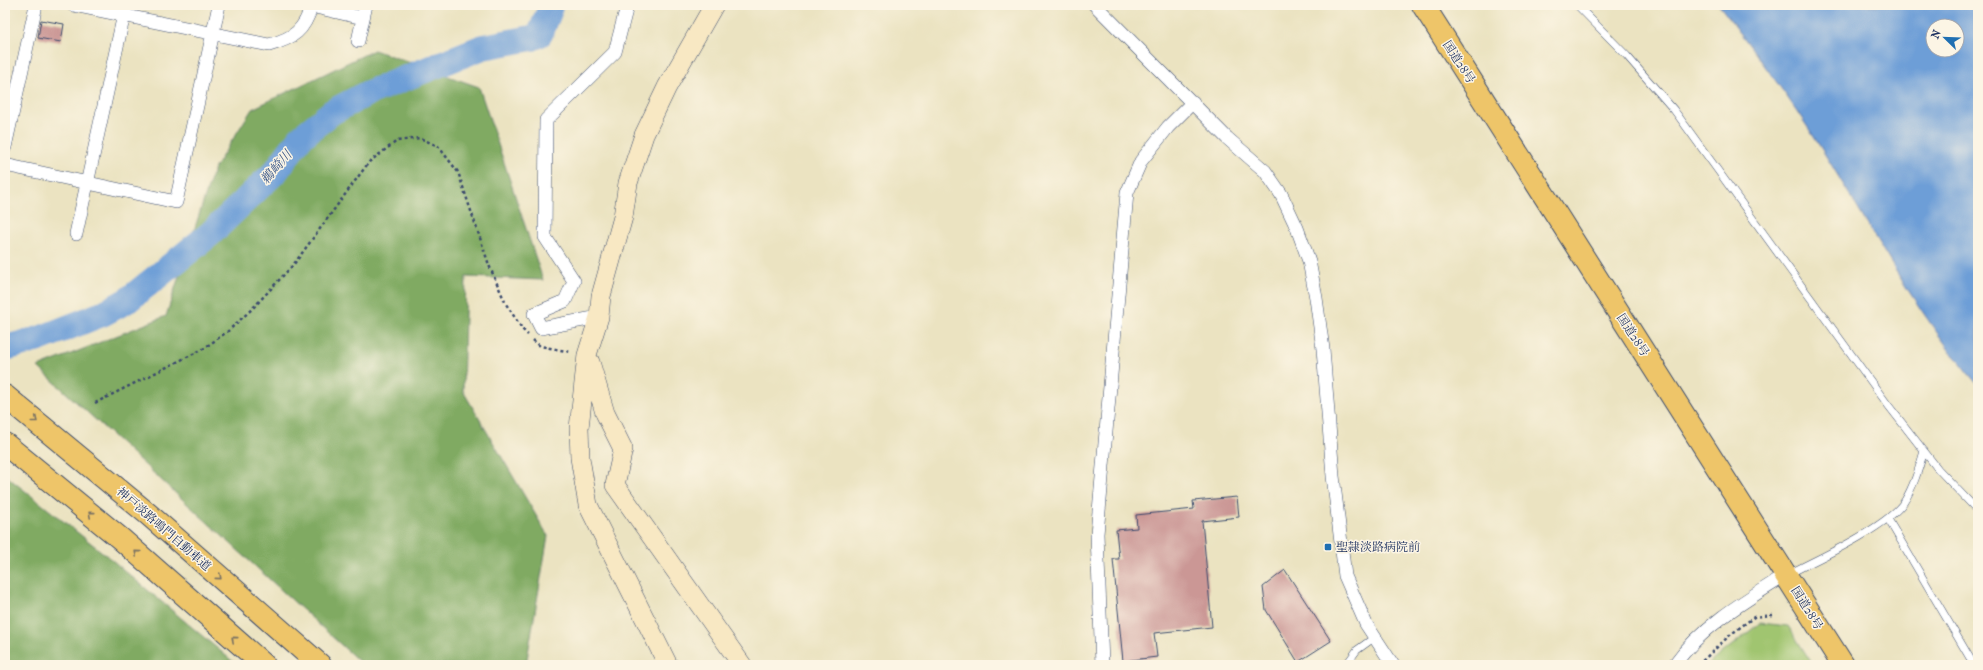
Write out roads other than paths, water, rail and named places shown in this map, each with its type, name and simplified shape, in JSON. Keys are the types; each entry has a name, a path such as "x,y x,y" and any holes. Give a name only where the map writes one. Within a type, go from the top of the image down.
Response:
{"highway":[{"name":"国道28号","path":"1423,5 1843,665"},
{"name":"神戸淡路鳴門自動車道","path":"5,396 148,514 320,665"},
{"path":"5,444 121,539 264,665"}],"street":[{"path":"5,147 36,5"},
{"path":"73,5 125,10 212,34 269,45 292,36 301,29 307,19 311,5 363,18"},
{"path":"5,165 176,202 219,5"},
{"path":"358,41 366,5"},
{"path":"599,317 541,328 534,314 565,301 574,281 544,237 546,120 615,52 626,10 625,5"},
{"path":"668,665 588,505 580,458 579,428 587,355 599,317 601,296 622,217 628,183 644,135 668,87 714,5"},
{"path":"1095,5 1193,102 1227,138 1265,171 1281,194 1297,228 1309,261 1323,349 1333,476 1345,576 1366,624 1393,665"},
{"path":"76,234 125,10"},
{"path":"1102,665 1097,534 1127,193 1141,161 1168,127 1193,102"},
{"path":"587,355 605,413 623,449 615,485 742,665"},
{"path":"1674,665 1702,634 1744,601 1786,575"}],"lane":[{"path":"1577,5 1627,56 1674,110 1888,405 1938,469 1978,511"},
{"path":"1786,575 1829,553 1888,519 1904,502 1916,479 1924,451"},
{"path":"1888,519 1974,665"},
{"path":"1346,665 1357,650 1375,637"}],"water":[{"path":"1719,5 1978,5 1978,385 1934,329 1914,299 1809,129 1772,75"}],"waterway":[{"name":"鵜崎川","path":"5,348 39,339 102,314 128,300 210,234 276,171 300,138 332,112 368,93 483,47 532,38 540,34 549,12 550,5"}],"place":[{"name":"聖隷淡路病院前","path":"1328,547"}]}
